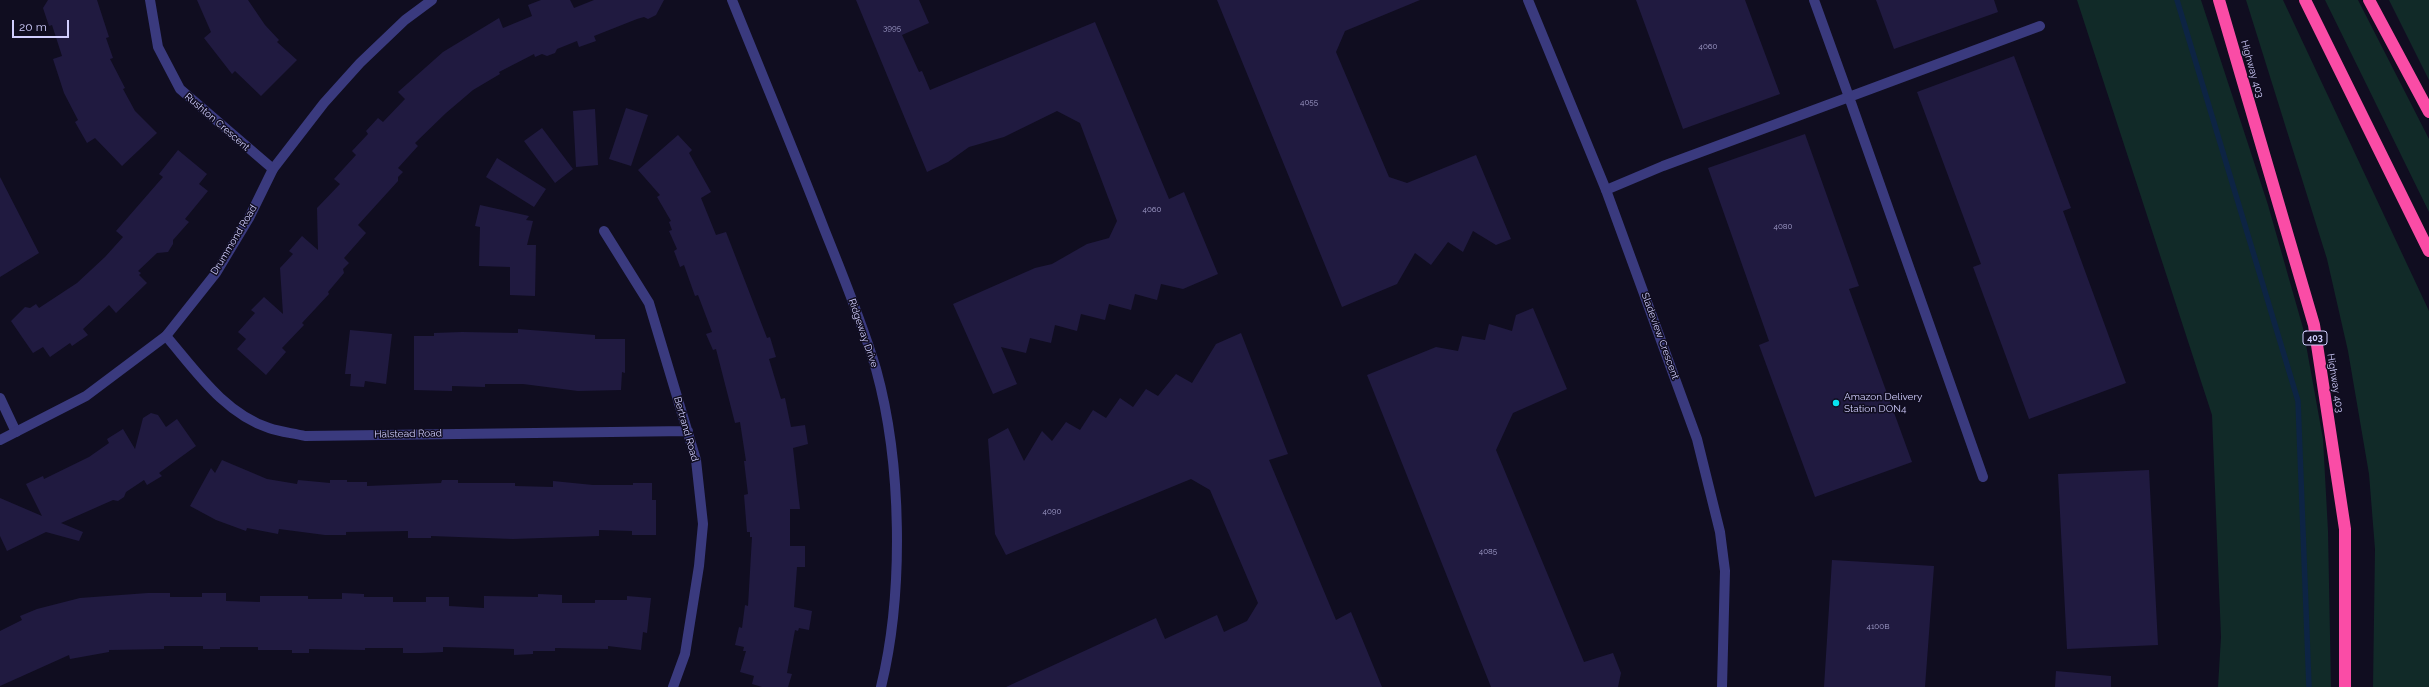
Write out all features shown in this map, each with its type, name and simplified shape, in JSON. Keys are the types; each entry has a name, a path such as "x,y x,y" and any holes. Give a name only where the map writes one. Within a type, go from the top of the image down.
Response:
{"highway":[{"name":"Highway 403","path":"2219,0 2314,325 2345,529 2345,687"},
{"path":"2305,0 2429,251"},
{"path":"2369,0 2429,112"}],"street":[{"name":"Rushton Crescent","path":"150,0 158,47 180,89 273,169"},
{"name":"Drummond Road","path":"0,440 86,396 166,336 216,273 249,218 273,169 324,103 360,63 406,20 432,0"},
{"name":"Ridgeway Drive","path":"732,0 856,308 876,370 892,459 897,509 895,580 889,640 881,687"},
{"name":"Sladeview Crescent","path":"1528,0 1606,190 1697,439 1720,532 1725,571 1722,687"},
{"path":"1814,0 1983,477"},
{"path":"1606,190 1663,166 2040,26"},
{"name":"Bertrand Road","path":"604,231 649,303 696,460 703,524 699,566 685,654 672,687"},
{"name":"Halstead Road","path":"166,336 216,395 241,416 269,429 305,436 688,431"},
{"path":"0,398 16,432"}],"green space":[{"path":"2077,0 2201,0 2268,205 2303,328 2323,439 2328,531 2331,687 2218,687 2221,637 2212,415"},
{"path":"2246,0 2283,0 2429,311 2429,687 2373,687 2375,549 2369,474 2348,351 2327,259"},
{"path":"2325,0 2358,0 2429,139 2429,212"},
{"path":"2389,0 2429,0 2429,80"}],"building":[{"path":"48,0 97,0 109,37 106,38 113,58 110,59 125,88 123,89 135,111 157,133 122,166 95,138 87,143 75,122 78,120 64,93 53,59 62,56 52,25 49,26 43,8"},
{"path":"197,0 248,0 265,25 279,40 277,42 297,60 261,96 235,71 232,74 204,38 211,32"},
{"path":"541,0 570,0 574,8 594,0 664,0 656,15 648,19 644,17 637,19 594,36 596,41 579,47 577,41 557,49 555,53 547,56 542,54 535,57 534,54 499,72 500,74 473,90 446,113 415,143 418,146 398,168 403,172 398,177 398,181 358,225 366,233 344,258 349,263 343,269 344,273 328,292 329,294 302,323 304,325 282,348 286,352 266,375 237,349 246,339 238,332 255,313 251,310 264,297 283,314 280,268 293,254 289,251 302,236 318,250 317,208 340,184 334,179 356,155 352,151 368,134 366,131 378,118 383,122 405,99 398,92 443,52 499,18 503,28 532,16 528,5"},
{"path":"856,0 919,0 929,23 902,35 919,72 922,71 930,90 1095,22 1169,199 1184,192 1218,274 1183,289 1161,284 1157,300 1135,294 1131,310 1109,304 1105,320 1081,314 1077,331 1055,325 1051,343 1030,338 1026,353 1001,347 1017,384 993,394 953,304 1035,268 1052,264 1087,244 1109,238 1117,221 1080,123 1057,111 1004,137 969,147 948,162 927,172"},
{"path":"1217,0 1420,0 1345,31 1336,52 1389,177 1407,183 1476,155 1511,239 1496,245 1473,231 1463,252 1448,242 1431,265 1415,253 1397,284 1342,307"},
{"path":"1636,0 1745,0 1780,94 1683,129"},
{"path":"1876,0 1994,0 1998,12 1894,49"},
{"path":"2014,56 2071,208 2063,211 2126,383 2029,419 1973,267 1981,264 1917,92"},
{"path":"626,108 648,115 631,166 609,159"},
{"path":"595,109 598,165 576,167 573,111"},
{"path":"542,128 573,169 555,183 524,141"},
{"path":"1805,134 1859,286 1849,289 1912,462 1815,497 1759,345 1769,341 1708,168"},
{"path":"678,135 692,150 689,153 711,192 701,198 716,235 726,232 767,338 770,337 776,357 769,359 781,399 785,398 791,427 805,425 808,444 793,448 800,509 790,509 790,546 805,546 805,567 797,567 794,607 812,611 809,630 799,628 798,631 795,630 787,673 792,674 788,687 762,687 752,684 754,676 740,672 746,651 743,651 744,647 735,645 739,627 742,628 745,605 748,606 752,537 750,537 750,532 747,532 744,495 748,494 744,461 746,461 740,422 735,423 716,349 713,350 706,334 712,332 698,295 695,296 684,265 680,267 674,251 677,249 669,231 672,230 669,222 671,221 657,197 660,195 638,170"},
{"path":"178,150 207,174 199,184 208,191 185,219 189,222 173,240 173,244 168,252 157,253 138,271 141,273 139,275 147,283 116,313 109,305 83,329 88,335 72,346 70,343 50,357 43,347 33,353 11,321 25,307 30,308 36,304 39,308 77,283 105,257 123,237 116,231 163,177 159,174"},
{"path":"497,158 546,189 534,207 486,177"},
{"path":"0,177 39,253 0,277"},
{"path":"480,205 529,216 526,220 533,221 527,245 536,245 535,296 510,295 510,267 479,266 480,227 475,226"},
{"path":"1533,308 1567,389 1513,413 1496,450 1584,662 1613,653 1621,673 1618,687 1491,687 1367,375 1436,347 1458,351 1462,336 1485,340 1489,324 1512,331 1516,315"},
{"path":"518,329 595,335 595,339 625,339 625,373 622,372 621,390 578,391 523,384 485,384 485,387 452,386 452,391 414,390 414,336 434,336 434,333 462,332 518,333"},
{"path":"350,330 392,334 386,384 365,381 364,387 350,386 351,374 345,374"},
{"path":"1241,333 1288,454 1269,460 1336,620 1351,612 1382,687 1006,687 1156,618 1165,639 1217,615 1224,632 1247,621 1258,603 1210,490 1191,479 1006,555 995,534 988,439 1008,428 1024,461 1042,431 1052,441 1066,422 1080,430 1093,410 1106,418 1120,398 1133,407 1146,389 1158,396 1176,374 1192,383 1216,344"},
{"path":"151,413 158,415 166,427 177,419 196,446 159,473 162,476 147,485 144,480 126,492 124,497 118,501 113,500 61,523 83,532 79,541 46,532 7,551 0,536 0,498 42,516 26,484 43,476 44,479 89,457 109,443 107,439 123,429 135,449 143,418"},
{"path":"222,460 267,479 297,484 298,480 330,483 330,480 347,480 347,482 367,482 367,486 441,483 442,480 458,480 458,483 515,483 515,486 553,487 553,481 593,485 633,485 633,483 652,483 652,500 656,500 656,535 632,535 632,531 599,530 599,536 513,539 431,536 431,538 408,538 408,531 346,532 346,535 325,535 279,529 278,534 247,528 246,531 216,520 190,506 211,468 215,473"},
{"path":"2149,470 2158,645 2067,649 2058,474"},
{"path":"1832,560 1934,566 1925,687 1824,687"},
{"path":"148,593 170,593 170,597 202,597 202,593 226,593 226,601 260,602 260,596 308,596 308,599 342,599 342,593 364,594 364,597 393,597 393,602 426,602 426,597 449,597 449,606 484,608 484,596 538,597 538,594 562,595 562,603 595,603 595,600 627,600 627,596 651,598 647,633 643,632 641,650 608,646 608,649 555,648 555,651 533,651 533,654 514,655 514,649 482,648 443,647 443,652 421,653 403,653 403,648 365,648 365,650 309,649 309,653 292,653 292,650 258,650 258,647 220,647 220,649 203,649 203,646 164,646 164,649 109,650 109,652 70,659 69,655 0,686 0,631 22,620 20,616 37,609 80,598"},
{"path":"2056,671 2111,676 2111,687 2055,687"}],"waterway":[{"path":"2177,0 2298,401 2309,687"}],"place":[{"name":"Amazon Delivery Station DON4","path":"1836,403"}]}
